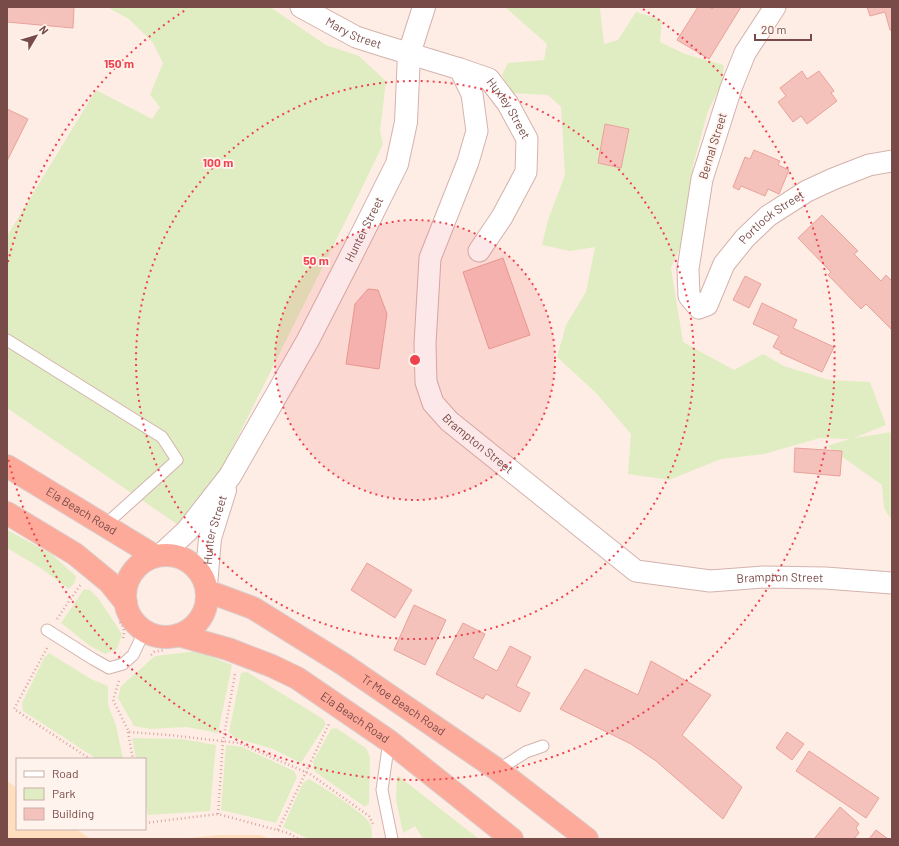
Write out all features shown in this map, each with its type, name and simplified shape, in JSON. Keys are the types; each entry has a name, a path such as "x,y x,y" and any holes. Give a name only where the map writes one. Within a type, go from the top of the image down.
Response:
{"highway":[{"name":"Ela Beach Road","path":"7,466 158,555"},
{"path":"7,513 75,554 109,582 126,603 130,614 136,623 155,635 166,636 173,642 201,618 206,605 206,588 201,574 194,565 173,555 158,555 144,561 135,569 129,579 126,591 126,603"},
{"name":"Tr Moe Beach Road","path":"206,588 252,608 343,664 498,770 587,839"},
{"name":"Ela Beach Road","path":"173,642 228,649 298,678 389,741 512,839"}],"street":[{"name":"Mary Street","path":"301,7 356,37 409,54"},
{"name":"Hunter Street","path":"158,555 187,531 230,476 308,340 397,164 406,122 409,54 424,7"},
{"name":"Bernal Street","path":"689,296 688,268 702,179 731,88 745,53 775,7"},
{"path":"409,54 460,70"},
{"name":"Huxley Street","path":"460,70 489,79 508,104 527,139 526,172 502,217 479,251"},
{"name":"Brampton Street","path":"460,70 472,94 477,131 468,162 430,258 426,344 426,382 433,403 449,421 636,571 710,581 764,577 826,578 892,583"},
{"name":"Portlock Street","path":"689,296 699,308 707,305 724,264 745,238 768,216 807,191 833,178 868,165 892,161"},
{"name":"Hunter Street","path":"206,588 210,538 230,476"}],"lane":[{"path":"7,340 162,437 177,460 105,525"},
{"path":"50,627 93,659 109,668 123,664 133,655 145,630"},
{"path":"389,741 382,790 392,839"},
{"path":"498,770 526,752 543,746"}],"path":[{"path":"50,627 84,580"},
{"path":"122,640 124,633 123,626"},
{"path":"148,657 154,652 173,642"},
{"path":"53,651 47,647 14,709 88,758"},
{"path":"218,814 223,741 236,671"},
{"path":"113,680 119,680 113,700 129,732 239,743 305,771 369,816 371,811"},
{"path":"278,830 331,719"},
{"path":"127,728 133,758"},
{"path":"146,823 218,814 288,833 299,839"}],"green space":[{"path":"107,7 270,7 326,45 359,56 386,81 380,131 383,144 190,533 7,408 7,236 96,90 152,119 160,107 150,95 163,63 153,43 129,19"},
{"path":"505,7 601,7 604,44 618,40 636,12 662,20 660,42 685,54 724,65 722,83 708,111 693,165 685,236 671,268 683,342 734,370 763,354 784,366 829,380 870,382 886,425 854,438 892,432 892,521 884,508 882,485 827,446 850,439 820,438 764,454 721,459 669,480 628,474 631,434 597,394 557,357 566,325 586,292 595,247 570,251 542,245 548,220 565,175 561,107 548,95 511,93 502,75 508,63 544,60 547,44"},
{"path":"7,530 50,553 76,576 75,582 69,589 39,567 7,548"},
{"path":"84,589 90,590 98,598 122,634 117,649 105,654 90,646 61,623"},
{"path":"197,651 232,665 218,733 187,727 150,729 134,726 118,698 121,686 155,656"},
{"path":"49,653 91,679 108,686 108,705 116,725 123,758 95,758 23,711 22,703 44,658"},
{"path":"247,672 323,719 326,724 301,763 273,749 235,738 229,732 241,673"},
{"path":"336,728 366,748 370,757 369,803 365,807 314,771 313,762 331,729"},
{"path":"132,738 182,739 216,745 210,811 148,815 146,806 146,758 136,758"},
{"path":"226,745 242,747 294,771 297,777 276,823 221,810"},
{"path":"397,775 479,839 423,839 415,826 403,833 396,800"},
{"path":"309,779 344,801 362,815 371,826 372,839 309,839 283,827 303,783"}],"sand":[{"path":"7,781 16,787 16,830 78,830 91,839 7,839"},
{"path":"218,835 260,835 271,839 178,839"}],"building":[{"path":"7,7 74,7 73,28 7,22"},
{"path":"698,7 709,7 712,9 714,7 741,7 709,59 677,40"},
{"path":"867,7 892,7 892,30 890,30 885,12 870,16"},
{"path":"802,71 807,79 819,71 834,91 831,93 837,101 807,124 801,116 793,122 778,102 786,96 780,88"},
{"path":"7,109 28,119 7,161"},
{"path":"605,124 629,129 621,168 598,163"},
{"path":"754,150 780,161 778,165 789,170 779,194 768,189 765,196 741,186 739,190 733,187 745,157 750,159"},
{"path":"822,215 858,251 854,254 881,281 886,275 892,281 892,330 866,304 861,309 828,275 831,272 798,238"},
{"path":"503,258 530,335 489,349 463,272"},
{"path":"745,276 761,284 749,308 733,300"},
{"path":"368,289 378,290 387,314 379,369 346,364 355,304"},
{"path":"762,303 797,320 793,328 834,347 822,372 780,353 781,351 773,347 779,336 753,324"},
{"path":"795,448 842,451 840,476 794,472"},
{"path":"367,563 412,590 395,618 351,590"},
{"path":"414,605 446,620 425,665 394,650"},
{"path":"463,623 485,634 473,658 497,671 510,646 531,657 516,686 530,693 520,712 486,694 483,699 436,674"},
{"path":"651,661 711,695 682,735 742,787 723,819 656,761 631,744 560,709 585,669 638,695"},
{"path":"787,732 804,744 792,760 776,748"},
{"path":"809,751 879,798 866,818 796,771"},
{"path":"840,807 859,824 856,828 859,833 854,839 814,839"},
{"path":"876,830 888,839 869,839"}]}
